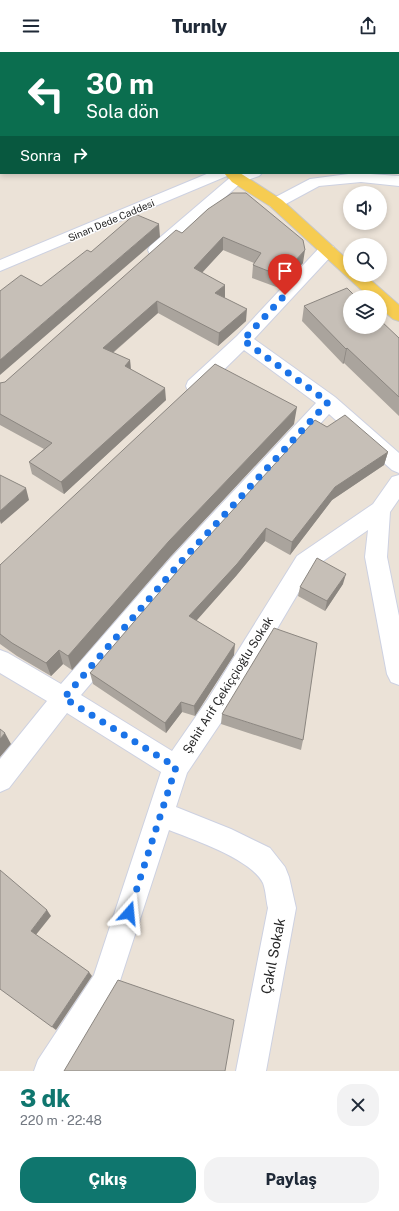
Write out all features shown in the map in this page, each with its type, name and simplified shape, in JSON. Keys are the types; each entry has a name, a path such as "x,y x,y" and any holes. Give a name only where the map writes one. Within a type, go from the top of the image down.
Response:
{"main road":[{"path":"230,175 276,203 343,264"},
{"path":"362,282 371,290"},
{"path":"387,305 399,315"}],"street":[{"name":"Sinan Dede Caddesi","path":"0,266 230,175 242,174"},
{"path":"142,262 230,175"},
{"path":"276,203 315,182 361,177 399,181"},
{"path":"181,399 243,340 328,250"},
{"path":"243,340 328,402 399,466"},
{"path":"0,779 64,698 179,564 328,402"},
{"path":"399,483 380,510 376,557 399,674"},
{"name":"Şehit Arif Çekiççioğlu Sokak","path":"50,1071 106,983 176,767 217,706 305,562 380,510"},
{"path":"0,662 64,698 176,767"},
{"name":"Çakıl Sokak","path":"161,814 222,838 260,858 274,877 282,908 251,1071"}],"building":[{"path":"232,193 246,193 303,240 305,250 281,276 253,265 261,253 223,237 194,268 225,285 215,293 247,309 219,333 157,301 103,348 130,360 125,366 165,388 61,482 29,462 52,443 0,414 0,383 5,382 176,230 182,233 208,209"},
{"path":"135,214 159,224 0,360 0,291 21,275 41,286 87,250 91,252"},
{"path":"347,288 349,290 343,290 343,334 387,334 387,327 399,338 399,397 347,348 346,349 304,306"},
{"path":"215,364 297,407 169,541 68,656 59,650 46,663 12,643 0,634 0,565"},
{"path":"345,415 388,452 335,487 292,542 266,528 237,564 189,616 235,644 194,706 181,702 165,723 90,673 188,559 315,420 327,427"},
{"path":"0,475 26,488 0,511"},
{"path":"317,558 346,574 327,601 300,587"},
{"path":"274,628 317,643 303,740 222,714"},
{"path":"0,729 5,733 0,739"},
{"path":"0,870 47,910 31,931 89,972 52,1027 0,989"},
{"path":"118,980 234,1020 225,1071 64,1071"}],"route":[{"path":"129,913 176,767 64,698 179,564 328,402 243,340 285,295"}]}
